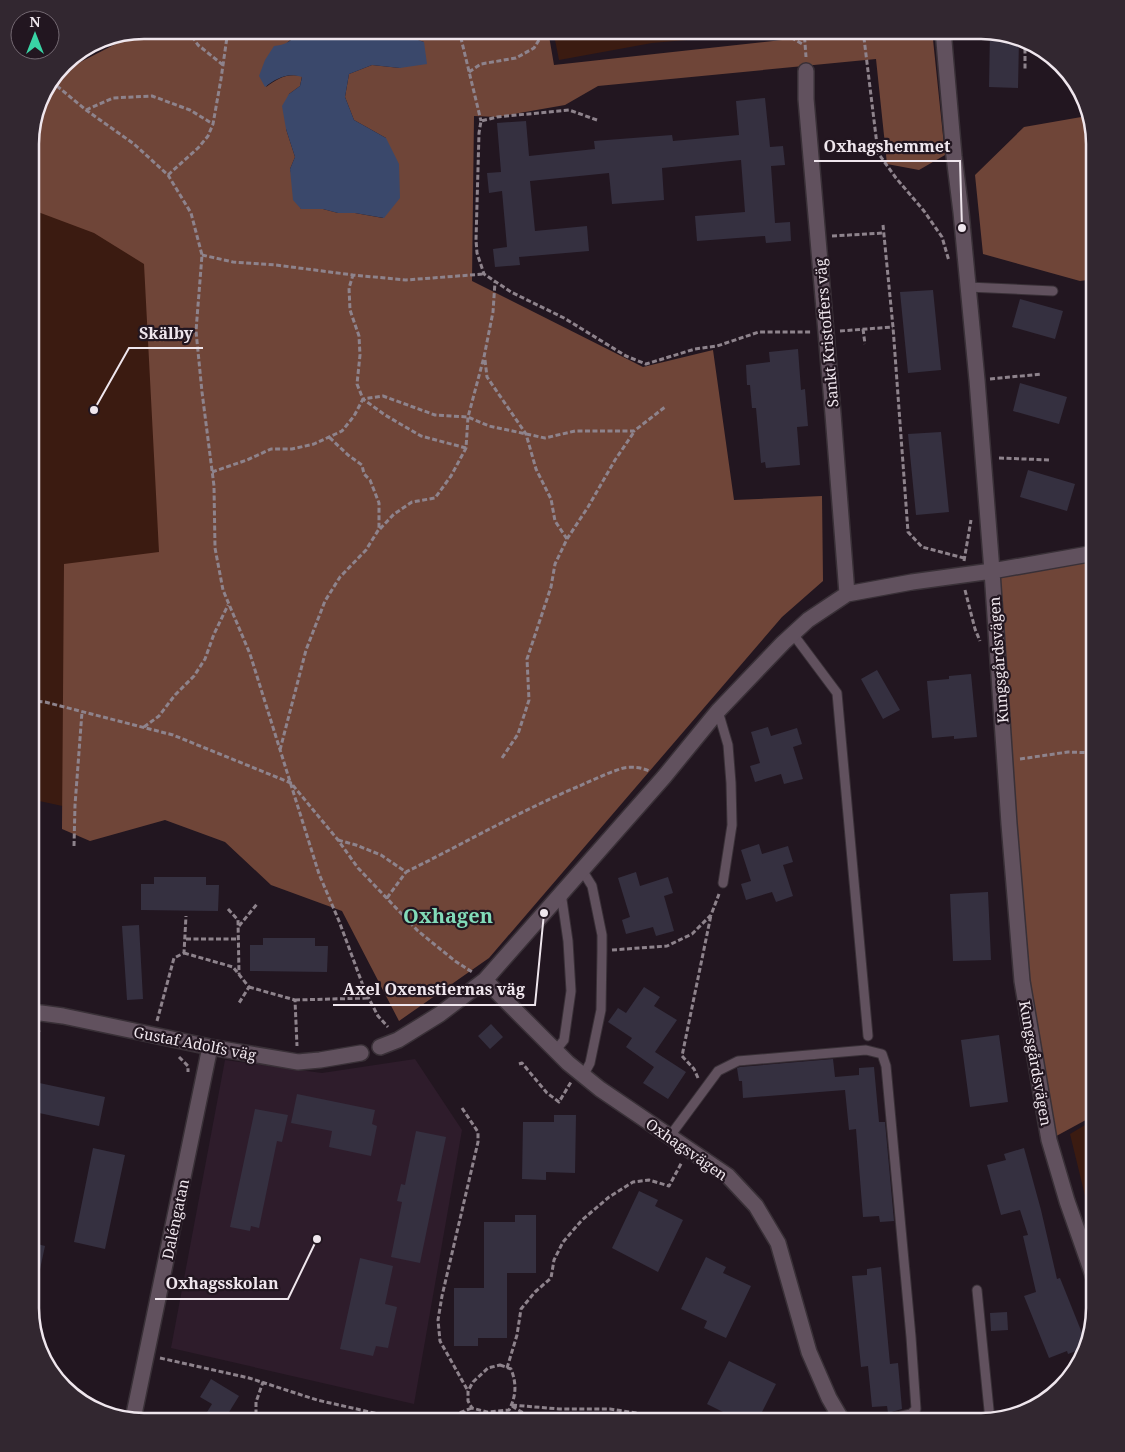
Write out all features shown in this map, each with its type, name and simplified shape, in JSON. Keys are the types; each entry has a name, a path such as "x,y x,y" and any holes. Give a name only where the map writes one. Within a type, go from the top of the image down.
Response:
{"street":[{"name":"Kungsgårdsvägen","path":"944,39 977,380 1004,761 1022,981 1049,1140 1067,1201 1086,1255"},
{"name":"Sankt Kristoffers väg","path":"806,72 806,99 847,594"},
{"path":"847,594 1086,555"},
{"name":"Gustaf Adolfs väg","path":"39,1013 63,1016 210,1047 298,1062 320,1060 370,1050 398,1040 440,1014 485,980 664,777 718,712 808,620 847,594"},
{"name":"Oxhagsvägen","path":"485,980 556,1050 577,1079 600,1089 728,1176 756,1206 778,1243 809,1352 829,1398 838,1413"},
{"name":"Daléngatan","path":"134,1412 210,1047"}],"lane":[{"path":"968,286 1053,291"},
{"path":"793,634 837,694 868,1036"},
{"path":"718,712 728,746 732,824 723,883"},
{"path":"577,1079 590,1063 600,1010 602,951 602,935 592,886 582,870"},
{"path":"556,1050 564,1040 570,992 568,941 561,893"},
{"path":"670,1136 718,1071 738,1061 866,1050 882,1054 887,1076 911,1337 916,1409 912,1413"},
{"path":"977,1290 989,1412"}],"path":[{"path":"194,39 198,45 223,65"},
{"path":"168,175 198,148 208,136 213,124 227,39"},
{"path":"461,39 481,121 476,240 477,252 484,274"},
{"path":"469,72 481,64 516,58 534,48 540,39"},
{"path":"794,39 805,45"},
{"path":"805,39 806,72"},
{"path":"1025,49 1025,70"},
{"path":"56,85 86,110 134,144 168,175 192,213 202,255 196,330 214,486 215,548 223,590 250,654 319,874 368,998 378,1016 398,1040"},
{"path":"86,110 113,98 152,96 190,110 213,124"},
{"path":"481,121 498,116 570,110 598,120"},
{"path":"883,226 893,328 908,532 922,547 965,558"},
{"path":"818,237 884,233"},
{"path":"202,255 233,262 276,265 353,276 406,280 484,274 511,292 564,318 626,356 646,364 695,349 717,346 759,332 826,332 893,328"},
{"path":"353,276 349,288 350,310 360,336 357,384 362,399 421,436 466,448"},
{"path":"280,750 306,650 325,601 340,577 366,550 379,529 394,514 412,502 435,498 451,476 466,448 468,417 484,357 493,312 495,281"},
{"path":"862,329 865,344"},
{"path":"484,357 487,377 526,434 536,469 551,499 555,521 567,539"},
{"path":"977,380 1042,374"},
{"path":"362,399 383,396 435,415 468,417 489,426 544,438 575,431 634,431"},
{"path":"212,472 247,460 271,449 292,449 314,444 342,431 354,416 362,399"},
{"path":"502,758 518,734 529,700 527,660 551,587 555,564 567,539 634,431 665,407"},
{"path":"329,437 362,465 364,474 370,480 379,503 379,529"},
{"path":"983,457 1050,460"},
{"path":"144,728 159,716 175,695 194,676 204,659 228,604"},
{"path":"39,702 173,735 290,783 338,840 358,868 418,932 455,961 485,980"},
{"path":"74,846 82,712"},
{"path":"1004,761 1068,752 1086,753"},
{"path":"387,898 406,872 538,805 621,769 642,768 664,777"},
{"path":"338,840 381,855 406,872"},
{"path":"702,1091 694,1069 682,1056 711,915 723,883"},
{"path":"238,927 257,904"},
{"path":"228,909 238,920 239,975"},
{"path":"602,951 666,946 692,934 711,915"},
{"path":"184,952 186,916"},
{"path":"186,939 238,939"},
{"path":"153,1036 174,958 184,952 233,967 248,987 295,1000 368,998"},
{"path":"239,1002 248,987"},
{"path":"295,1000 298,1062"},
{"path":"39,1030 43,1029"},
{"path":"177,1054 188,1066 189,1080"},
{"path":"519,1064 522,1063 547,1093 559,1102 577,1079"},
{"path":"462,1108 478,1132 478,1142 438,1320 440,1341 468,1391 468,1401 472,1408"},
{"path":"507,1368 517,1335 521,1309 535,1292 551,1278 554,1260 563,1242 582,1220 609,1197 633,1182 649,1180 669,1186 689,1149"},
{"path":"147,1355 249,1378 317,1400 374,1413"},
{"path":"459,1413 472,1408 487,1412 509,1410 514,1400 516,1379 511,1369 500,1365 488,1368 468,1391"},
{"path":"256,1413 256,1402 263,1382"},
{"path":"512,1405 524,1413"},
{"path":"512,1405 633,1413"}],"shaded area":[{"path":"291,39 286,44 266,87 283,77 292,75 302,76 300,86 289,94 286,129 295,157 290,169 301,209 323,209 338,213 355,213 383,218 386,138 354,120 345,97 349,74 372,65 400,68 424,42 415,39 550,39 554,65 782,39 933,39 945,155 919,170 887,164 876,59 598,86 565,105 497,117 474,116 472,281 643,367 713,350 734,500 822,496 823,581 782,617 489,958 399,1021 342,911 271,885 225,842 165,820 90,841 62,829 64,564 159,552 144,264 94,233 39,212 39,137 42,116 56,85 73,66 121,41 130,40"},
{"path":"555,39 698,39 652,43 559,60"},
{"path":"1083,117 1086,144 1086,280 1080,281 983,254 975,175 1024,127"},
{"path":"39,199 102,226 150,261 166,560 67,807 39,801"},
{"path":"1086,553 1086,1120 1049,1140 1022,981 992,571"},
{"path":"415,1059 462,1130 414,1404 171,1348 225,1060 322,1073"},
{"path":"1086,1124 1086,1200 1070,1134"}],"water":[{"path":"292,39 415,39 424,42 427,64 400,68 372,65 349,74 345,97 354,120 386,138 399,164 400,198 384,218 355,213 338,213 323,209 301,209 293,200 290,169 295,157 286,129 282,106 289,94 300,86 302,77 292,75 282,77 265,87 259,76 265,60 274,46"}],"building":[{"path":"990,39 1019,46 1018,88 989,87"},
{"path":"765,98 770,147 783,146 785,165 771,166 775,223 790,222 791,241 766,243 765,236 697,241 695,216 745,212 741,160 662,168 664,200 612,204 609,173 530,181 535,231 587,226 589,251 519,257 520,265 495,267 493,249 507,247 502,191 489,193 487,173 501,172 497,123 526,121 529,156 595,149 594,141 672,135 673,141 739,135 736,101"},
{"path":"933,290 941,370 908,373 900,292"},
{"path":"1020,299 1063,311 1055,339 1012,327"},
{"path":"798,349 801,390 805,389 808,426 797,427 800,465 766,468 765,462 761,463 756,408 752,408 750,385 747,385 746,365 770,362 769,352"},
{"path":"1020,383 1067,397 1059,424 1013,411"},
{"path":"941,432 949,512 916,515 908,434"},
{"path":"1028,470 1075,484 1067,511 1020,497"},
{"path":"877,670 900,710 883,719 861,679"},
{"path":"971,674 977,737 954,739 954,736 932,738 927,681"},
{"path":"768,727 771,736 797,728 802,744 793,747 803,779 784,784 781,774 755,782 750,766 760,763 751,732"},
{"path":"759,844 762,854 788,846 793,862 783,865 793,896 776,902 772,892 746,900 741,884 751,881 741,850"},
{"path":"636,872 640,886 668,877 673,893 664,896 674,931 656,936 653,927 626,934 622,920 630,917 618,878"},
{"path":"154,877 206,877 206,885 219,885 218,911 141,910 141,884 154,884"},
{"path":"988,892 991,960 953,961 950,894"},
{"path":"139,925 143,999 127,1000 122,926"},
{"path":"263,938 315,938 315,946 328,946 327,972 250,971 250,945 263,945"},
{"path":"644,987 660,997 654,1006 677,1020 655,1052 686,1072 668,1099 643,1083 654,1067 626,1047 632,1038 608,1022 618,1008 626,1013"},
{"path":"491,1024 503,1037 490,1049 478,1036"},
{"path":"999,1035 1008,1102 970,1107 961,1040"},
{"path":"833,1059 835,1077 859,1075 859,1068 874,1067 879,1122 885,1122 894,1221 880,1222 879,1216 863,1217 856,1129 849,1130 845,1090 743,1098 742,1081 739,1081 737,1068"},
{"path":"39,1083 105,1097 99,1126 39,1113"},
{"path":"297,1094 375,1110 372,1124 377,1126 371,1156 329,1147 332,1131 291,1123"},
{"path":"255,1109 288,1115 282,1142 277,1141 259,1228 251,1226 250,1231 230,1227"},
{"path":"554,1115 576,1115 575,1173 546,1172 546,1180 522,1179 523,1122 554,1122"},
{"path":"416,1131 446,1137 420,1263 391,1257 402,1202 397,1201 401,1184 405,1185"},
{"path":"93,1148 125,1155 105,1249 74,1242"},
{"path":"1024,1148 1057,1279 1060,1278 1083,1336 1077,1351 1068,1354 1067,1351 1049,1358 1024,1296 1036,1292 1023,1236 1028,1235 1020,1210 1001,1215 987,1165 1006,1160 1004,1154"},
{"path":"639,1191 658,1200 655,1206 683,1220 658,1272 612,1248"},
{"path":"515,1215 536,1215 536,1273 507,1273 507,1338 478,1338 478,1346 454,1346 454,1288 484,1288 484,1222 515,1222"},
{"path":"39,1244 45,1246 39,1274"},
{"path":"706,1257 726,1267 723,1273 751,1286 726,1338 704,1328 707,1321 681,1309"},
{"path":"360,1258 393,1266 385,1304 397,1307 388,1348 376,1346 373,1356 340,1349"},
{"path":"881,1267 890,1364 898,1363 902,1409 888,1413 887,1406 872,1407 868,1366 861,1367 852,1276 867,1275 867,1269"},
{"path":"1007,1312 1008,1330 991,1331 990,1313"},
{"path":"729,1361 776,1384 762,1413 725,1413 707,1404"},
{"path":"211,1379 239,1396 229,1413 206,1413 212,1404 200,1397"}],"place":[{"name":"Oxhagshemmet","path":"962,228"},
{"name":"Skälby","path":"94,410"},
{"name":"Axel Oxenstiernas väg","path":"544,913"},
{"name":"Oxhagsskolan","path":"317,1239"}],"district":[{"name":"Oxhagen","path":"448,915"}]}
